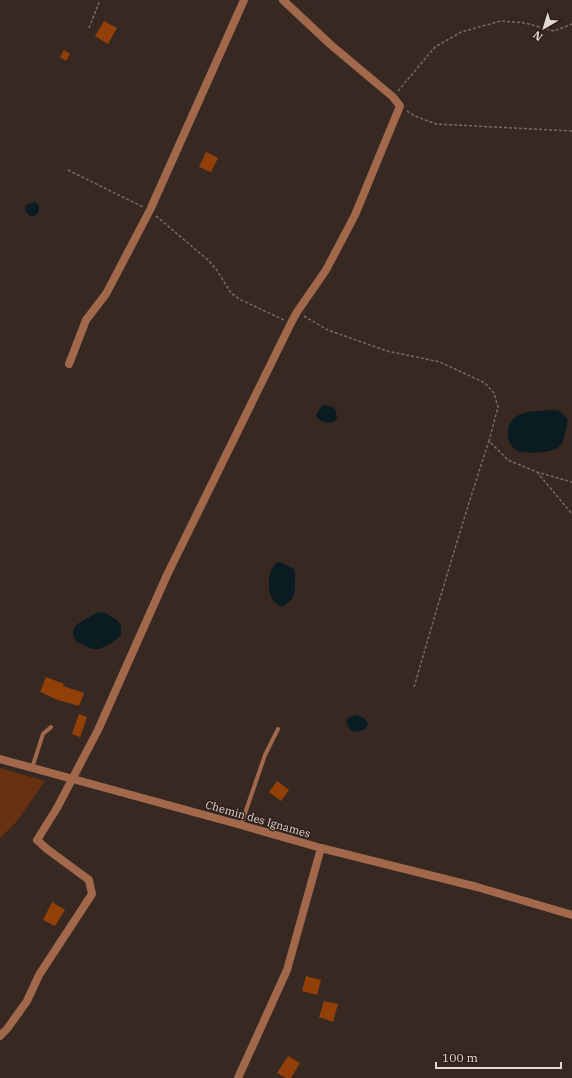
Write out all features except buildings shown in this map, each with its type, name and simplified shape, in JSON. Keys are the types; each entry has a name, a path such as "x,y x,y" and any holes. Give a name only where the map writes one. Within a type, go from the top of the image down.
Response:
{"street":[{"path":"68,364 86,320 106,294 150,210 244,0"},
{"path":"0,1036 7,1029 27,1001 39,975 92,894 88,880 37,840 57,808 98,730 167,575 291,323 326,270 356,215 400,106 393,97 331,45 283,0"},
{"name":"Chemin des Ignames","path":"0,760 321,848 287,970 238,1078"},
{"path":"321,848 477,887 572,915"}],"lane":[{"path":"32,768 43,734 51,727"},
{"path":"241,825 265,756 278,729"}],"path":[{"path":"89,28 100,0"},
{"path":"393,97 435,47 462,32 501,21 525,23 554,31 572,24"},
{"path":"400,106 415,116 436,124 572,131"},
{"path":"68,170 150,210 208,260 216,269 231,293 239,299 291,323"},
{"path":"297,312 328,330 387,351 440,362 485,384 494,393 498,407 489,440 464,516 452,562 414,687"},
{"path":"489,440 508,460 537,472 572,482"},
{"path":"537,472 572,514"}],"shaded area":[{"path":"35,202 39,205 39,210 36,215 30,216 25,211 26,205"},
{"path":"323,405 333,407 336,411 337,419 331,423 321,421 316,416"},
{"path":"553,410 560,411 568,420 560,446 545,452 531,453 520,452 512,447 508,438 508,433 510,423 513,419 525,413"},
{"path":"278,562 294,569 295,574 295,590 293,597 282,607 276,604 272,599 269,585 271,572"},
{"path":"98,612 106,613 117,620 121,626 121,634 112,643 99,649 92,649 76,641 73,631 76,625"},
{"path":"357,715 364,718 368,723 366,729 357,732 351,731 346,722 349,717"},
{"path":"0,768 45,781 17,821 0,838"}]}
